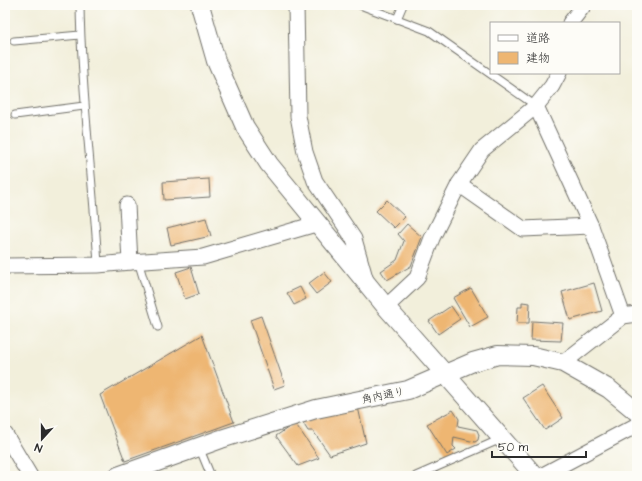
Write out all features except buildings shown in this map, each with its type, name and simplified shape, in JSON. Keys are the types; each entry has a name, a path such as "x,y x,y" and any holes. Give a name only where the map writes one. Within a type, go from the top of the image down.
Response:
{"street":[{"path":"200,5 216,61 246,127 269,164 386,306 535,476"},
{"path":"296,5 298,116 305,152 315,181 354,239 367,282"},
{"path":"571,22 584,5"},
{"path":"386,306 417,278 432,238 459,184 482,150 536,106 552,86 558,74"},
{"path":"536,106 630,315 563,363"},
{"path":"459,184 523,229 591,226"},
{"path":"127,205 134,261"},
{"path":"5,266 98,265 134,261 203,257 319,223"},
{"name":"角内通り","path":"118,476 199,447 316,409 408,390 473,362 498,355 533,356 563,363 609,389 637,412"},
{"path":"541,476 637,425"},
{"path":"5,434 30,476"}],"lane":[{"path":"80,5 84,106 93,185 98,265"},
{"path":"360,5 429,31 490,74"},
{"path":"398,19 403,5"},
{"path":"14,41 80,35"},
{"path":"490,74 536,106"},
{"path":"15,115 84,106"},
{"path":"134,261 158,327"},
{"path":"416,476 502,439"},
{"path":"199,447 211,476"}]}
